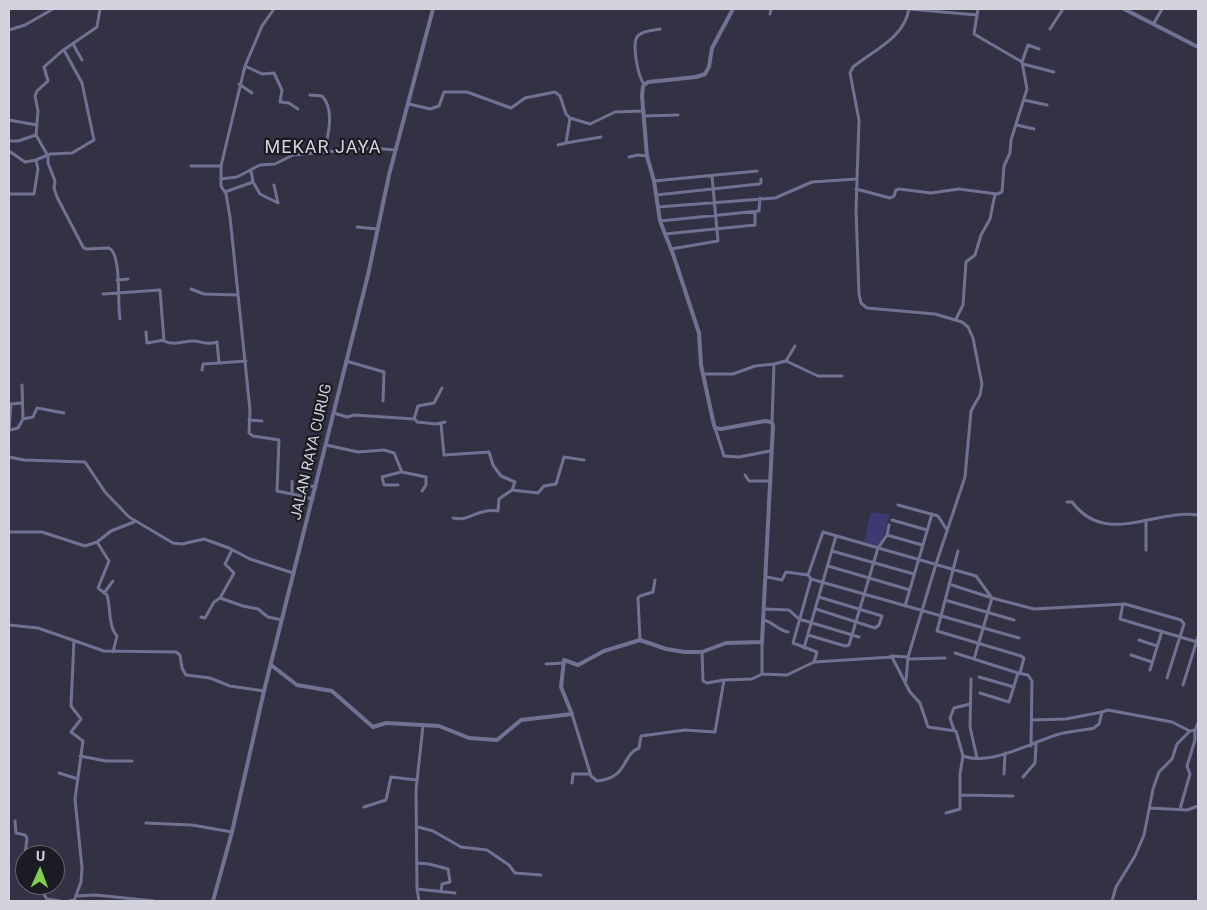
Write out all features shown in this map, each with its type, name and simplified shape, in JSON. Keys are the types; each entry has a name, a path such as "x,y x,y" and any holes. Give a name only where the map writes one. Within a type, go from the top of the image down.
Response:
{"street":[{"path":"9,30 25,25 54,9"},
{"path":"100,9 97,27 64,50 44,68 48,81 37,91 35,96 38,111 36,135 47,155 55,181 54,188 57,198 83,247 86,250 105,248 113,250 117,260 117,292 120,319"},
{"path":"274,9 262,26 245,66 221,166 220,178 230,217 237,295 246,361 250,435 279,440 277,491 313,499"},
{"name":"JALAN RAYA CURUG","path":"213,901 232,832 264,691 368,275 396,150 433,9"},
{"path":"644,84 651,81 696,77 705,74 709,67 712,48 733,9"},
{"path":"770,14 771,9"},
{"path":"906,680 909,658 936,564 965,477 971,411 980,395 982,384 971,334 965,324 956,319 926,313 881,310 863,305 858,294 856,179 859,120 851,70 897,34 906,20 909,9 976,15"},
{"path":"978,9 974,34 1022,63 1054,72"},
{"path":"1050,28 1063,9"},
{"path":"1124,9 1154,22 1176,38 1198,47"},
{"path":"1154,22 1162,9"},
{"path":"660,29 637,36 636,59 640,79 644,84 647,156 654,181 660,221 699,332 702,374 715,428 725,457 739,457 770,452"},
{"path":"73,44 82,60"},
{"path":"856,189 890,198 894,197 896,190 899,189 931,193 959,189 995,194 1002,191 1004,166 1010,153 1027,85 1022,63 1028,45 1040,49"},
{"path":"9,151 25,162 47,155 72,153 94,139 89,124 82,83 64,50"},
{"path":"245,66 262,74 274,73 282,90 280,102 289,103 298,109"},
{"path":"240,84 252,93"},
{"path":"409,104 433,108 439,106 444,92 466,92 511,108 525,98 556,92 560,96 566,114 570,118 590,124 615,112 678,114"},
{"path":"310,95 322,96 327,104 329,125 325,152"},
{"path":"1024,100 1047,105"},
{"path":"566,143 570,118"},
{"path":"9,120 37,125"},
{"path":"1017,125 1034,129"},
{"path":"9,141 18,141 36,135"},
{"path":"558,145 601,137"},
{"path":"220,178 237,177 264,164 276,164 289,156 370,148 396,150"},
{"path":"629,157 647,156"},
{"path":"9,194 34,194 38,169 36,160"},
{"path":"191,166 221,166"},
{"path":"251,171 253,182 260,194 278,203 274,185"},
{"path":"654,181 758,171"},
{"path":"671,249 717,242 712,176"},
{"path":"656,195 760,184 761,179"},
{"path":"658,208 780,197 812,182 856,179"},
{"path":"224,192 253,182"},
{"path":"956,319 963,305 966,262 975,255 981,235 990,219 995,194"},
{"path":"660,221 755,212 761,210 760,198"},
{"path":"665,234 755,225 755,212"},
{"path":"357,227 378,229"},
{"path":"117,280 128,279"},
{"path":"103,294 160,290 164,340"},
{"path":"191,290 204,294 237,295"},
{"path":"146,332 147,343 164,340 174,344 194,341 208,344 216,342 219,363"},
{"path":"786,361 795,346"},
{"path":"202,370 204,364 246,361"},
{"path":"346,361 384,372 383,401"},
{"path":"702,374 733,374 755,366 786,361 818,376 842,376"},
{"path":"762,674 771,481 770,452 774,364"},
{"path":"21,402 11,403 9,430 18,428 23,419 22,385"},
{"path":"415,419 418,406 434,403 442,388"},
{"path":"23,419 33,417 38,408 64,413"},
{"path":"334,413 346,417 354,415 415,419 418,422 441,424 445,422"},
{"path":"249,420 262,421"},
{"path":"715,428 722,429 760,422 772,422"},
{"path":"441,424 444,455 489,452 493,465 501,476 515,481 512,490 499,499 498,511 481,510 469,518 453,518"},
{"path":"326,445 354,451 384,450 394,452 402,472"},
{"path":"9,457 55,462 85,462 105,492 134,522 173,543 182,544 204,539 232,550 250,560 293,573"},
{"path":"512,490 538,493 544,486 556,484 564,457 584,460"},
{"path":"398,486 384,485 381,478 385,474 402,472 425,476 426,485 422,491"},
{"path":"745,475 749,481 771,481"},
{"path":"292,481 292,494"},
{"path":"306,485 316,488"},
{"path":"1067,502 1072,502 1086,518 1099,524 1198,515"},
{"path":"898,504 940,517 947,530"},
{"path":"905,606 932,514"},
{"path":"892,520 927,530"},
{"path":"1146,520 1146,550"},
{"path":"9,532 42,532 84,546 97,542 111,531 134,522"},
{"path":"808,635 846,646 849,644 878,548 886,535 889,525"},
{"path":"814,662 817,652 793,644 821,533 976,576 992,598"},
{"path":"886,535 922,545"},
{"path":"804,648 836,536"},
{"path":"97,542 110,561 98,588 107,595 114,632 118,636 113,652"},
{"path":"201,617 205,618 214,602 220,598 234,573 225,564 232,550"},
{"path":"832,551 914,574"},
{"path":"958,551 936,629 938,632 1022,657 1019,673 1009,702 980,693"},
{"path":"828,566 910,590"},
{"path":"767,578 783,579 786,572 810,577 1019,638"},
{"path":"640,640 638,598 653,592 655,580"},
{"path":"104,593 113,581"},
{"path":"949,584 1038,610 1123,604 1181,620 1184,624 1167,678"},
{"path":"816,609 877,628 882,616 819,597"},
{"path":"220,598 258,609 268,617 282,620"},
{"path":"974,659 992,598"},
{"path":"945,600 1014,620"},
{"path":"1123,604 1119,618 1180,636 1198,639 1184,685"},
{"path":"765,608 789,610 799,619 859,637"},
{"path":"764,620 771,622 778,629 788,632"},
{"path":"9,625 38,628 113,652 176,652 180,655 182,668 186,675 210,678 230,686 264,691"},
{"path":"1150,670 1162,631"},
{"path":"74,640 71,706 81,719 71,732 82,739 75,799 82,868 75,899"},
{"path":"546,664 563,662 565,660 574,665 581,665 604,651 640,640 673,651 702,652 726,643 762,642"},
{"path":"1139,640 1157,646"},
{"path":"702,652 704,682 752,679 762,674 787,675 814,662 890,656 945,658"},
{"path":"955,653 1026,674 1031,678 1031,746"},
{"path":"1131,655 1152,662"},
{"path":"890,656 906,680 910,692 920,703 928,728 954,730"},
{"path":"563,662 561,687 572,714 590,774 597,781 617,775 632,751 639,748 640,737 643,735 689,730 714,732 724,680"},
{"path":"271,665 297,685 332,692 373,727 386,723 441,726 469,738 497,740 521,720 572,714"},
{"path":"978,677 1014,687"},
{"path":"971,679 970,727 976,758"},
{"path":"946,814 960,809 960,774 963,756 958,733 954,730 950,718 954,708 970,704"},
{"path":"1032,720 1066,719 1111,710 1169,721 1190,731"},
{"path":"963,756 976,758 1005,753 1031,746 1058,734 1094,728 1099,724 1102,712"},
{"path":"1180,809 1190,774 1186,766 1196,737 1195,730 1198,724"},
{"path":"419,901 417,889 417,780 423,726"},
{"path":"1112,901 1116,887 1139,849 1159,772 1172,759 1179,741 1190,731 1195,730"},
{"path":"1023,776 1035,763 1036,744"},
{"path":"1004,774 1005,753"},
{"path":"80,756 106,761 132,761"},
{"path":"59,773 78,779"},
{"path":"572,782 573,774 590,774"},
{"path":"364,807 372,806 387,799 391,777 417,780"},
{"path":"960,795 1014,796"},
{"path":"1150,808 1190,809 1198,806"},
{"path":"15,820 16,833 25,835 27,838 26,845"},
{"path":"146,823 192,825 232,832"},
{"path":"418,827 433,831 461,847 487,850 508,865 515,873 540,875"},
{"path":"418,863 448,869 450,882 442,884 441,891"},
{"path":"417,889 455,893"},
{"path":"68,901 96,895 154,901"},
{"path":"47,900 60,901"}],"shaded area":[{"path":"871,512 890,515 879,547 864,542"}],"district":[{"name":"MEKAR JAYA","path":"323,148"}]}
